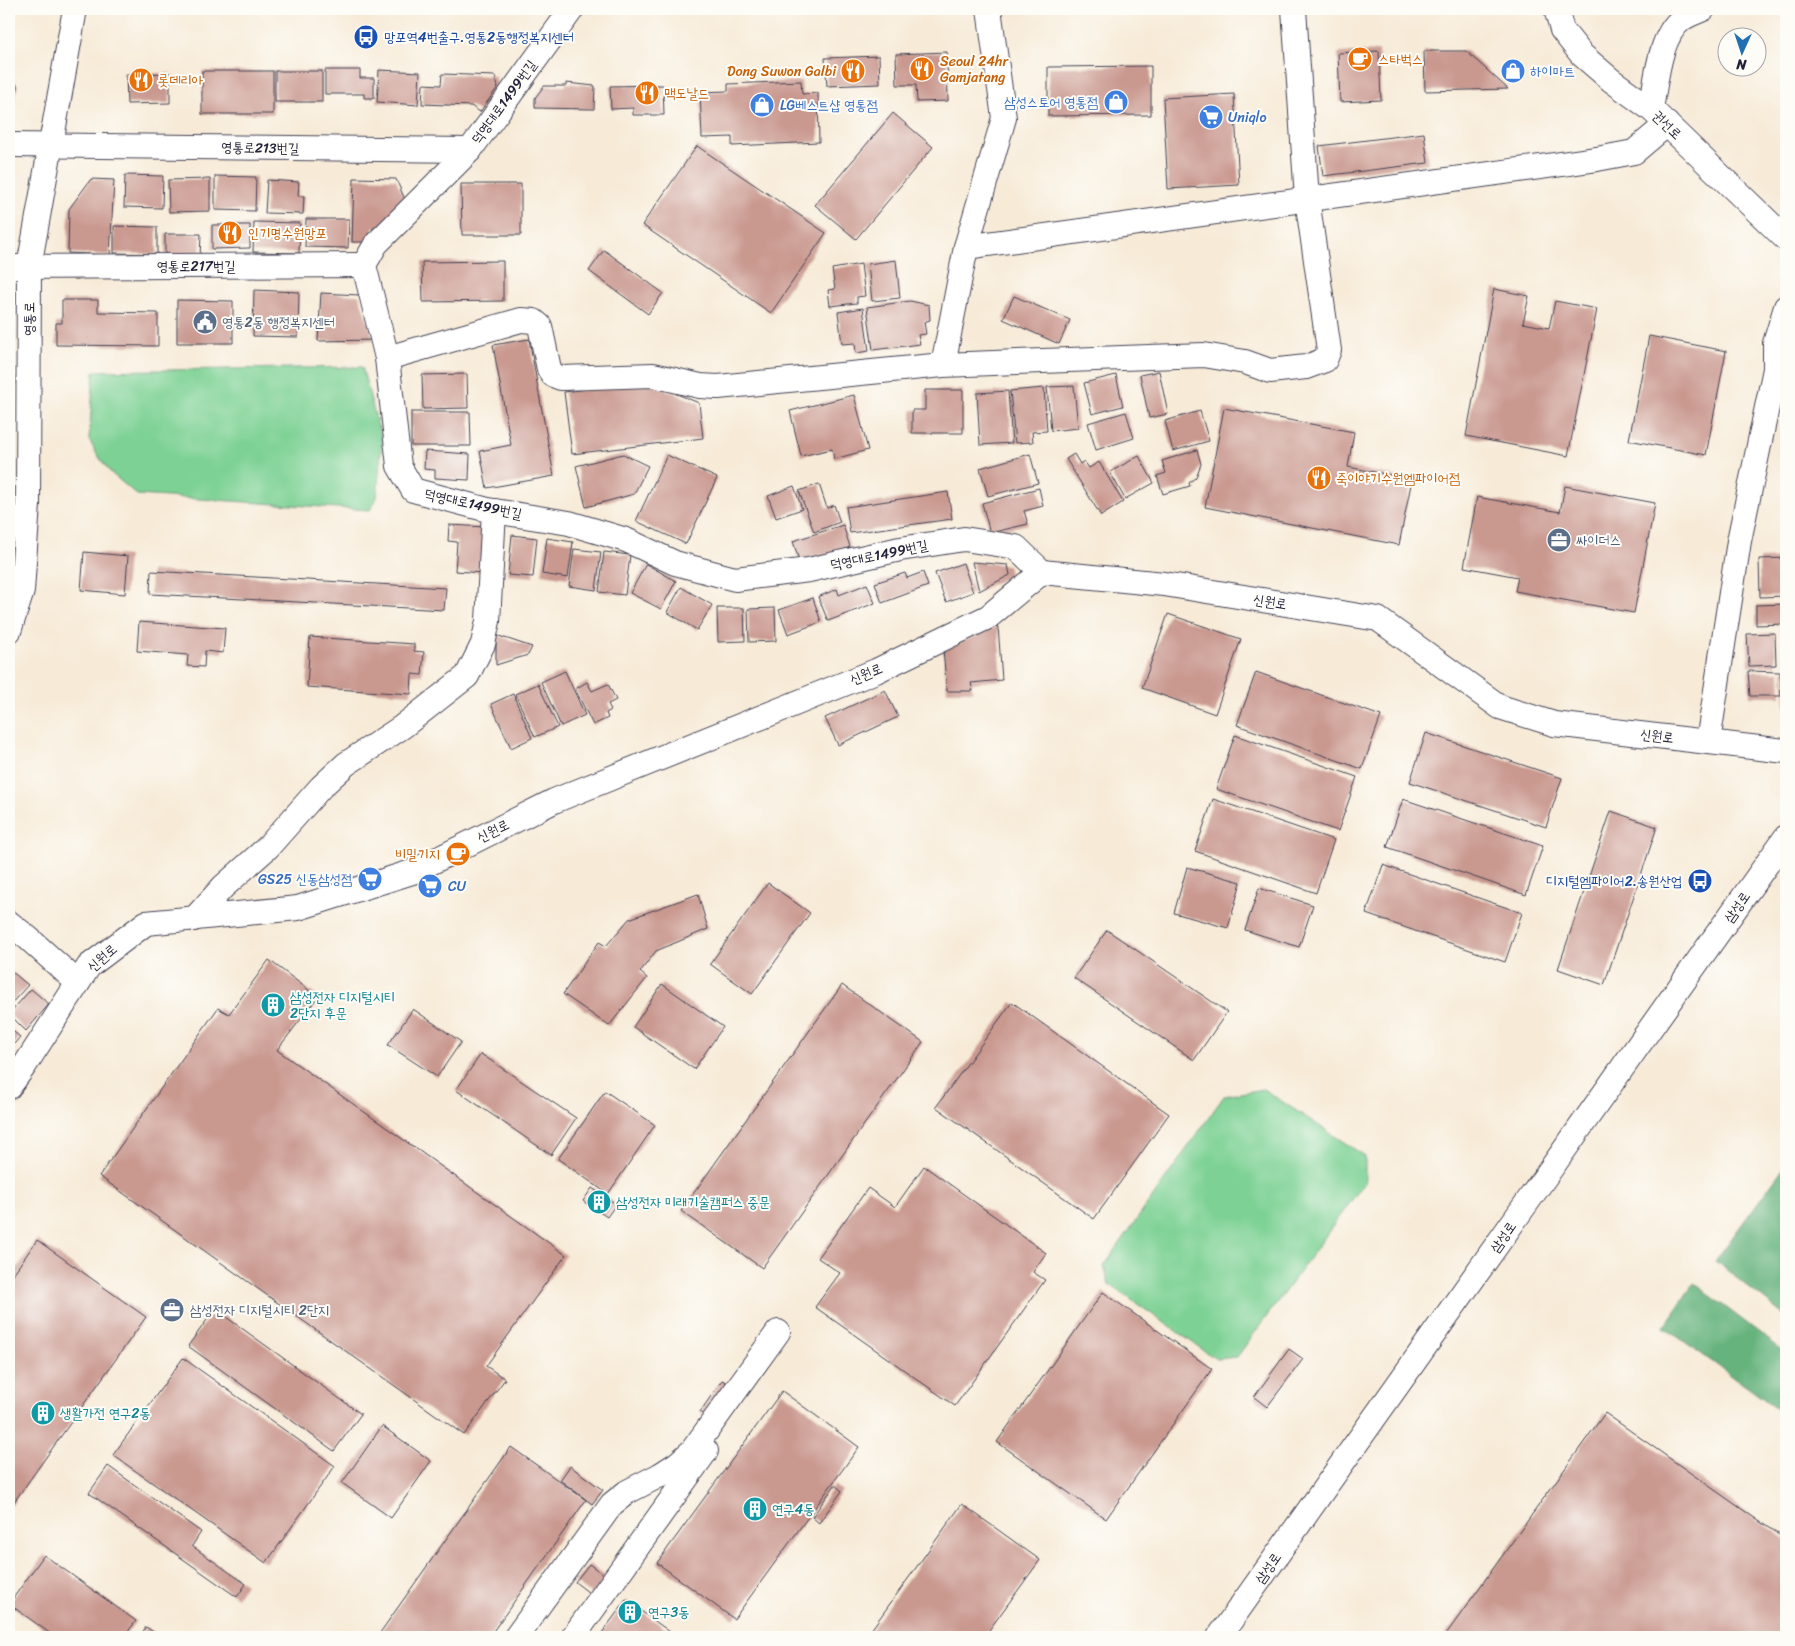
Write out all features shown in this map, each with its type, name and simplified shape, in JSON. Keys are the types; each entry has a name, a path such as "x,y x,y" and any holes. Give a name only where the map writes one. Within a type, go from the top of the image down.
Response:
{"street":[{"name":"영통로","path":"9,632 22,591 28,504 19,267 50,146 76,9"},
{"name":"덕영대로1499번길","path":"572,9 470,150 376,244 364,265 386,358 399,466 413,490 494,511 569,523 626,540 676,563 735,579 809,570 900,549 964,539 1016,547 1042,572"},
{"path":"943,365 966,247 1004,118 990,9"},
{"path":"386,358 521,320 534,321 540,326 549,369 553,375 561,378 654,375 700,386 718,387 943,365 1204,355 1245,362 1270,371 1306,366 1325,360 1329,350 1307,199 1294,9"},
{"name":"권선로","path":"1556,9 1562,30 1582,55 1611,80 1659,116 1786,239"},
{"path":"966,247 1597,159 1634,152 1659,116 1658,66 1665,41 1681,20 1703,9"},
{"name":"영통로213번길","path":"9,145 470,150"},
{"name":"영통로217번길","path":"19,267 364,265"},
{"path":"1708,742 1739,541 1775,369 1775,343 1786,307"},
{"path":"194,919 222,887 268,846 321,787 346,764 402,727 467,676 483,644 488,621 494,511"},
{"name":"신원로","path":"9,1087 89,966 146,923 298,908 412,872 554,801 876,671 988,617 1042,572 1164,584 1378,619 1500,707 1554,724 1786,751"},
{"name":"삼성로","path":"1219,1637 1786,837"},
{"path":"9,923 78,983"},
{"path":"516,1637 606,1510 627,1492 660,1475 685,1458 783,1335 573,1637"}],"green space":[{"path":"362,367 382,441 377,496 370,510 137,495 111,473 96,453 89,439 94,371"},
{"path":"1263,1089 1365,1156 1365,1182 1237,1357 1216,1359 1109,1284 1104,1266 1224,1096"},
{"path":"1786,1164 1786,1317 1715,1261"},
{"path":"1694,1283 1786,1353 1786,1415 1664,1327"}],"building":[{"path":"1379,51 1381,100 1340,102 1338,53"},
{"path":"1424,51 1466,51 1508,89 1425,91"},
{"name":"Seoul 24hr Gamjatang","path":"947,52 948,101 917,102 916,85 897,85 896,54"},
{"name":"Dong Suwon Galbi","path":"879,56 880,84 827,86 825,58"},
{"path":"1151,66 1151,115 1048,116 1048,67"},
{"path":"325,70 360,70 360,78 374,78 374,98 364,98 364,94 325,94"},
{"path":"379,70 420,72 418,105 377,102"},
{"path":"202,71 273,71 273,114 202,114"},
{"path":"275,71 322,71 322,102 275,102"},
{"path":"9,73 18,87 11,109 9,109"},
{"path":"170,73 170,103 127,104 126,74"},
{"path":"442,74 495,76 498,87 480,112 471,106 422,104 423,84 441,85"},
{"path":"801,81 802,94 818,93 819,142 732,146 732,137 702,138 700,92 728,91 728,84"},
{"path":"566,83 595,86 594,109 535,108 535,98 544,86 566,86"},
{"path":"663,85 664,115 633,115 633,108 611,109 610,86"},
{"path":"1234,94 1239,185 1168,189 1163,98"},
{"path":"893,113 933,147 856,239 815,205"},
{"path":"1424,133 1428,163 1323,176 1319,146"},
{"path":"697,146 826,233 771,313 642,225"},
{"path":"125,175 163,176 162,208 124,207"},
{"path":"215,176 256,177 255,211 215,210"},
{"path":"354,178 396,179 406,202 381,229 373,228 373,240 367,242 352,242"},
{"path":"91,179 114,180 110,255 68,253 69,209"},
{"path":"210,179 210,211 169,212 168,180"},
{"path":"267,180 299,182 298,196 304,196 303,214 265,213"},
{"path":"461,184 521,184 521,235 462,235"},
{"path":"306,219 349,219 348,248 305,247"},
{"path":"254,222 300,223 299,253 253,252"},
{"path":"212,225 250,225 250,248 212,249"},
{"path":"114,226 157,227 157,254 114,253"},
{"path":"165,234 201,234 200,257 165,256"},
{"path":"604,250 663,293 648,314 589,271"},
{"path":"896,260 900,298 872,301 868,264"},
{"path":"503,261 503,301 423,302 422,262"},
{"path":"861,264 865,296 857,297 857,303 830,306 828,290 835,289 832,269"},
{"path":"1494,289 1529,296 1523,323 1549,328 1555,301 1597,309 1568,456 1466,436"},
{"path":"254,290 299,292 298,337 253,336"},
{"path":"321,293 359,295 374,340 318,341"},
{"path":"1014,296 1070,320 1059,344 1003,319"},
{"path":"62,300 98,300 98,312 158,313 158,346 56,345 56,323 62,323"},
{"name":"영통2동 행정복지센터","path":"177,300 233,301 233,343 177,343"},
{"path":"910,301 929,305 930,320 924,322 926,334 918,335 920,344 873,350 867,307"},
{"path":"863,308 869,351 856,353 855,343 842,344 838,312"},
{"path":"1649,336 1726,351 1706,455 1629,440"},
{"path":"529,339 554,476 487,488 480,451 511,445 493,345"},
{"path":"1159,371 1168,414 1149,418 1140,375"},
{"path":"467,374 468,408 423,409 422,375"},
{"path":"1116,375 1123,406 1092,414 1084,383"},
{"path":"647,382 699,403 703,438 572,454 564,392"},
{"path":"1074,386 1078,428 1051,431 1047,387"},
{"path":"1044,388 1047,431 1032,432 1033,442 1015,443 1010,391"},
{"path":"925,390 963,390 963,433 912,433 912,410 925,410"},
{"path":"1008,391 1012,443 980,445 977,393"},
{"path":"854,395 868,450 834,459 832,449 801,456 790,411"},
{"path":"1224,408 1354,432 1348,467 1412,479 1399,545 1205,507"},
{"path":"1200,411 1209,441 1173,451 1165,421"},
{"path":"411,412 470,412 471,446 411,446"},
{"path":"1126,412 1134,438 1096,450 1088,423"},
{"path":"1197,450 1201,464 1196,477 1189,483 1190,486 1163,494 1157,476 1166,473 1162,461"},
{"path":"425,451 470,454 469,480 435,478 435,470 424,469"},
{"path":"623,454 648,466 634,494 586,507 576,466"},
{"path":"1030,454 1038,483 988,496 980,468"},
{"path":"1074,454 1080,464 1084,461 1089,468 1099,462 1123,502 1101,516 1066,459"},
{"path":"667,455 717,478 686,544 636,521"},
{"path":"1139,456 1154,483 1125,499 1110,472"},
{"path":"819,484 827,508 834,505 840,522 814,532 799,491"},
{"path":"794,486 802,509 776,518 768,496"},
{"name":"싸이더스","path":"1565,486 1655,503 1634,613 1515,591 1518,577 1464,567 1477,497 1560,512"},
{"path":"1039,488 1043,506 1024,511 1028,524 990,533 982,503"},
{"path":"948,492 952,519 850,533 846,507"},
{"path":"449,525 486,527 483,573 455,571 457,542 448,541"},
{"path":"843,525 850,547 801,567 793,541"},
{"path":"512,535 537,538 533,577 508,575"},
{"path":"547,538 573,542 568,578 542,574"},
{"path":"574,549 601,552 596,590 569,586"},
{"path":"84,552 128,556 125,594 81,590"},
{"path":"604,552 630,555 625,595 599,592"},
{"path":"1786,558 1786,596 1760,597 1759,559"},
{"path":"972,562 1008,565 1010,575 979,591"},
{"path":"963,563 973,592 946,602 935,573"},
{"path":"646,564 676,581 661,609 630,593"},
{"path":"151,571 446,588 444,610 150,594"},
{"path":"923,572 928,586 882,603 875,583 905,573 907,578"},
{"path":"867,584 875,603 828,621 818,597 837,589 839,595"},
{"path":"681,587 712,605 697,630 667,612"},
{"path":"813,598 821,622 788,634 779,610"},
{"path":"1786,604 1786,624 1756,625 1756,605"},
{"path":"717,608 744,608 745,641 718,642"},
{"path":"775,608 776,641 749,642 748,609"},
{"path":"1168,614 1241,639 1215,714 1142,688"},
{"path":"139,622 225,628 223,653 205,651 204,667 187,666 188,655 137,651"},
{"path":"998,626 1002,680 971,683 973,691 947,691 943,650"},
{"path":"1775,633 1776,665 1749,666 1747,634"},
{"path":"496,635 532,647 528,655 496,665"},
{"path":"310,637 414,644 414,651 424,652 422,675 412,674 411,694 307,687"},
{"path":"1786,670 1786,705 1785,706 1783,671"},
{"path":"565,671 585,715 561,726 541,682"},
{"path":"1748,671 1780,672 1781,696 1750,696"},
{"path":"1256,672 1381,716 1362,769 1237,725"},
{"path":"587,682 592,691 608,684 616,700 608,704 611,710 606,713 608,718 593,725 575,689"},
{"path":"538,684 558,727 535,737 515,694"},
{"path":"885,690 898,717 838,745 825,718"},
{"path":"513,694 532,738 511,748 491,704"},
{"path":"1426,733 1562,778 1546,827 1410,782"},
{"path":"1235,735 1357,777 1338,831 1216,789"},
{"path":"1213,799 1334,840 1316,893 1195,851"},
{"path":"1403,799 1543,846 1526,895 1387,847"},
{"path":"1611,811 1657,827 1604,985 1558,969"},
{"path":"1383,865 1522,913 1505,962 1366,914"},
{"path":"1187,867 1241,882 1228,928 1174,913"},
{"path":"768,883 810,913 752,994 710,964"},
{"path":"1259,888 1313,905 1299,947 1245,930"},
{"path":"698,894 708,929 656,951 640,972 647,978 609,1026 563,994 599,942 606,946 629,919"},
{"path":"1107,930 1227,1012 1194,1060 1074,978"},
{"path":"269,960 318,997 277,1050 566,1255 486,1366 505,1379 464,1435 99,1176 218,1008 229,1014"},
{"path":"9,971 28,985 9,1006"},
{"path":"662,984 723,1027 694,1069 633,1027"},
{"path":"842,985 923,1042 762,1268 681,1211"},
{"path":"31,989 49,1004 26,1031 9,1014"},
{"path":"1012,1002 1169,1114 1094,1219 936,1107"},
{"path":"413,1009 461,1042 437,1077 388,1045"},
{"path":"9,1028 20,1037 9,1050"},
{"path":"481,1054 576,1118 551,1155 456,1090"},
{"path":"605,1091 655,1125 608,1194 558,1159"},
{"path":"924,1166 1046,1253 1033,1272 1045,1280 955,1406 815,1307 840,1273 818,1258 868,1188 895,1207"},
{"name":"삼성전자 미래기술캠퍼스 중문","path":"592,1188 616,1204 607,1217 583,1201"},
{"name":"생활가전 연구2동","path":"37,1240 146,1317 9,1509 9,1280"},
{"path":"1103,1292 1212,1369 1106,1519 997,1442"},
{"path":"215,1309 361,1414 334,1451 188,1346"},
{"path":"1289,1349 1303,1359 1267,1407 1254,1397"},
{"path":"183,1358 335,1466 266,1563 113,1455"},
{"path":"722,1380 730,1385 708,1417 700,1412"},
{"name":"연구4동","path":"782,1391 859,1447 734,1619 657,1563"},
{"path":"1605,1413 1786,1540 1786,1637 1444,1637"},
{"path":"382,1426 431,1461 391,1518 342,1483"},
{"path":"511,1447 586,1500 489,1637 377,1637"},
{"path":"108,1466 201,1532 192,1546 246,1584 237,1597 89,1493"},
{"path":"570,1466 603,1490 592,1504 560,1480"},
{"path":"835,1485 842,1491 819,1523 812,1517"},
{"path":"962,1504 1040,1560 984,1637 866,1637"},
{"path":"44,1555 136,1621 124,1637 55,1637 9,1604"},
{"path":"589,1564 607,1577 593,1596 575,1582"},
{"name":"연구3동","path":"626,1600 659,1624 677,1637 599,1637"},
{"path":"146,1627 161,1637 139,1637"}],"place":[{"name":"망포역4번출구.영통2동행정복지센터","path":"366,37"},
{"name":"스타벅스","path":"1360,59"},
{"name":"Seoul 24hr Gamjatang","path":"922,69"},
{"name":"Dong Suwon Galbi","path":"853,71"},
{"name":"하이마트","path":"1513,71"},
{"name":"롯데리아","path":"141,80"},
{"name":"맥도날드","path":"647,93"},
{"name":"삼성스토어 영통점","path":"1116,102"},
{"name":"LG베스트샵 영통점","path":"762,105"},
{"name":"Uniqlo","path":"1211,117"},
{"name":"인기명수원망포","path":"230,233"},
{"name":"영통2동 행정복지센터","path":"205,322"},
{"name":"죽이야기수원엠파이어점","path":"1319,478"},
{"name":"싸이더스","path":"1559,540"},
{"name":"비밀기지","path":"458,854"},
{"name":"GS25 신동삼성점","path":"370,879"},
{"name":"디지털엠파이어2.송원산업","path":"1700,881"},
{"name":"CU","path":"430,886"},
{"name":"삼성전자 디지털시티 2단지 후문","path":"273,1005"},
{"name":"삼성전자 미래기술캠퍼스 중문","path":"599,1202"},
{"name":"삼성전자 디지털시티 2단지","path":"172,1310"},
{"name":"생활가전 연구2동","path":"43,1413"},
{"name":"연구4동","path":"755,1509"},
{"name":"연구3동","path":"630,1612"}]}
